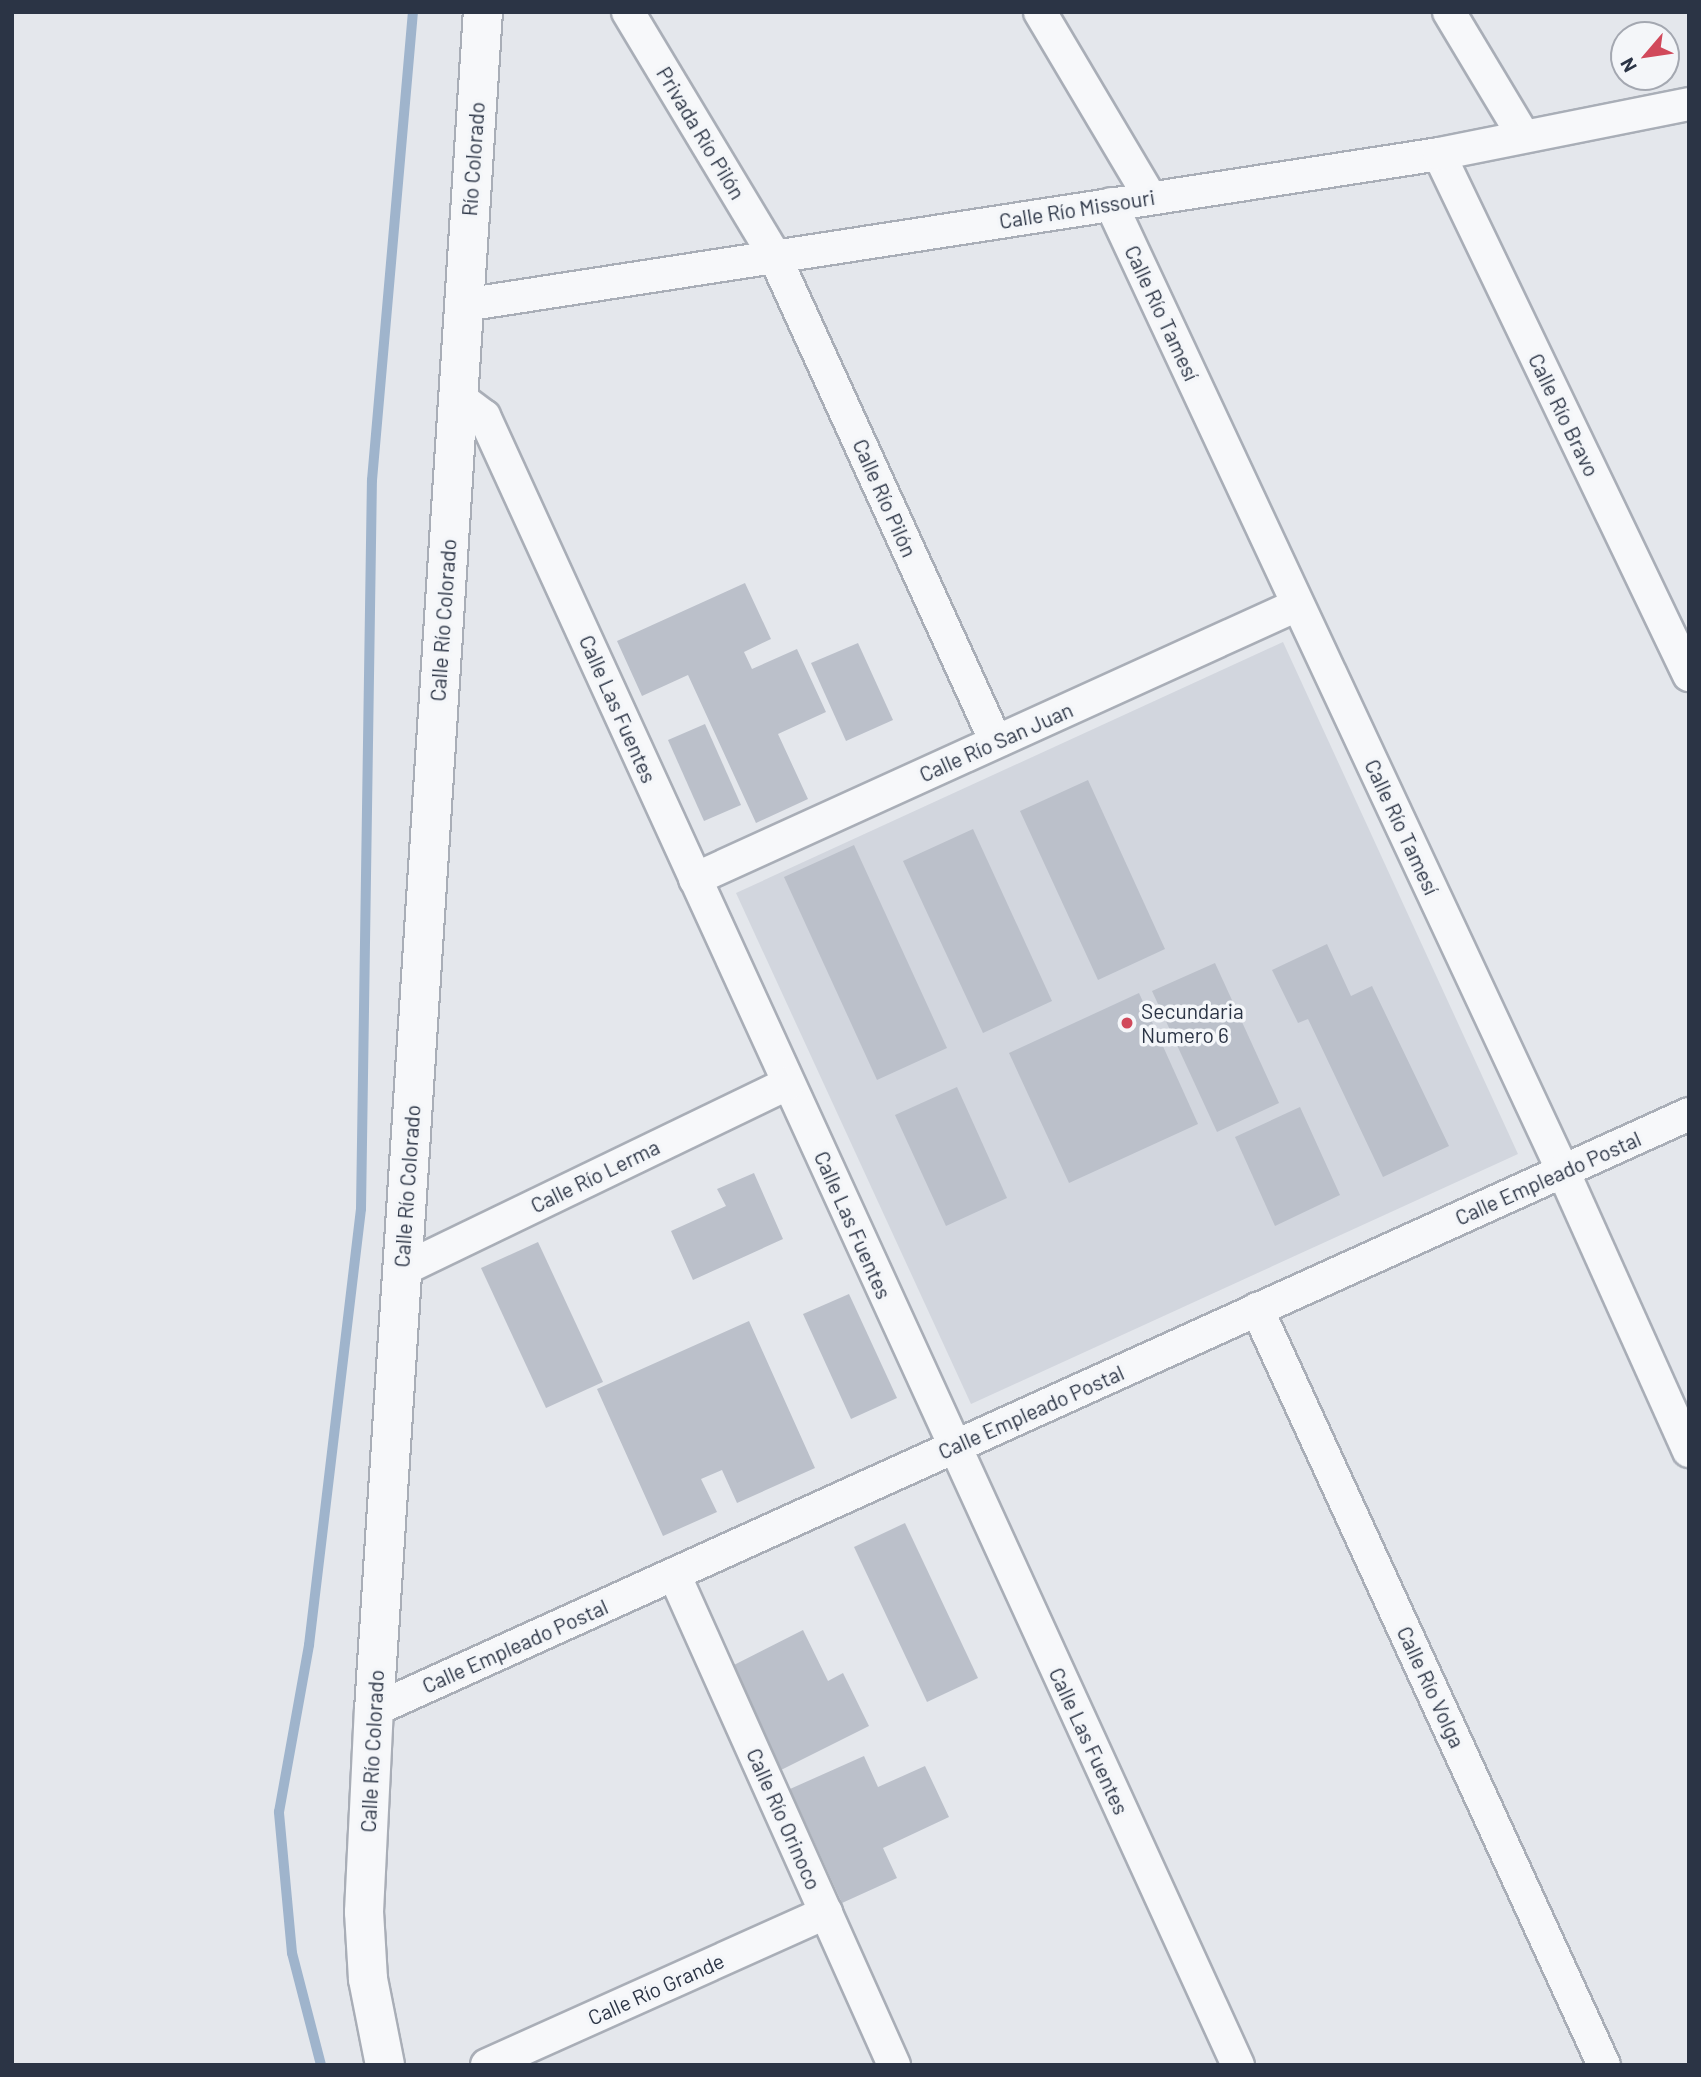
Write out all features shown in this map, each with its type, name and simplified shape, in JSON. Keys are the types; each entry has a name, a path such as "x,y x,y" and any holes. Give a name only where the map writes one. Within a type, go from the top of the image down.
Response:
{"street":[{"name":"Río Colorado","path":"464,305 483,12"},
{"name":"Privada Río Pilón","path":"628,12 774,254"},
{"path":"1040,12 1150,197"},
{"path":"1449,12 1523,135"},
{"name":"Calle Río Missouri","path":"464,305 774,254 1439,154 1523,135 1689,104"},
{"name":"Calle Río Bravo","path":"1439,154 1689,676"},
{"name":"Calle Río Tamesí","path":"1111,204 1563,1171 1689,1451"},
{"name":"Calle Río Pilón","path":"774,254 996,742"},
{"name":"Calle Río Colorado","path":"385,2065 368,1979 364,1912 374,1710 464,305"},
{"name":"Calle Las Fuentes","path":"457,396 484,416 953,1447 1238,2065"},
{"name":"Calle Río San Juan","path":"695,879 1297,605"},
{"name":"Calle Río Lerma","path":"402,1270 788,1083"},
{"name":"Calle Empleado Postal","path":"374,1710 1689,1114"},
{"name":"Calle Río Volga","path":"1258,1309 1604,2065"},
{"name":"Calle Río Orinoco","path":"674,1574 894,2065"},
{"name":"Calle Río Grande","path":"486,2065 826,1913"}],"shaded area":[{"name":"Secundaria Numero 6","path":"1283,642 1518,1154 971,1404 736,893"}],"building":[{"path":"745,583 771,639 744,652 752,669 797,649 826,712 778,734 808,799 756,823 688,675 642,696 617,641"},
{"path":"858,643 893,720 846,741 811,663"},
{"path":"705,724 741,805 704,821 668,740"},
{"path":"1088,780 1165,949 1098,980 1020,811"},
{"path":"973,829 1052,1001 983,1033 903,861"},
{"path":"854,845 947,1048 877,1080 784,877"},
{"path":"1327,944 1351,996 1372,986 1449,1146 1383,1177 1308,1019 1298,1023 1272,970"},
{"path":"1215,963 1279,1103 1217,1132 1152,991"},
{"path":"1139,993 1198,1124 1069,1183 1009,1053"},
{"path":"957,1087 1007,1198 946,1226 895,1115"},
{"path":"1300,1107 1340,1195 1275,1226 1235,1137"},
{"path":"754,1173 783,1239 693,1280 671,1231 726,1206 717,1189"},
{"path":"538,1242 603,1382 546,1408 481,1268"},
{"path":"849,1294 897,1398 851,1419 803,1314"},
{"path":"749,1321 815,1468 737,1503 722,1470 701,1479 717,1512 663,1536 597,1389"},
{"path":"905,1523 978,1678 927,1702 854,1547"},
{"path":"803,1630 828,1681 843,1673 869,1726 781,1770 730,1667"},
{"path":"864,1756 878,1787 925,1766 949,1817 883,1848 897,1878 842,1903 790,1789"}],"waterway":[{"path":"321,2065 292,1953 279,1812 309,1645 361,1209 372,480 413,12"}],"place":[{"name":"Secundaria Numero 6","path":"1127,1023"}]}
